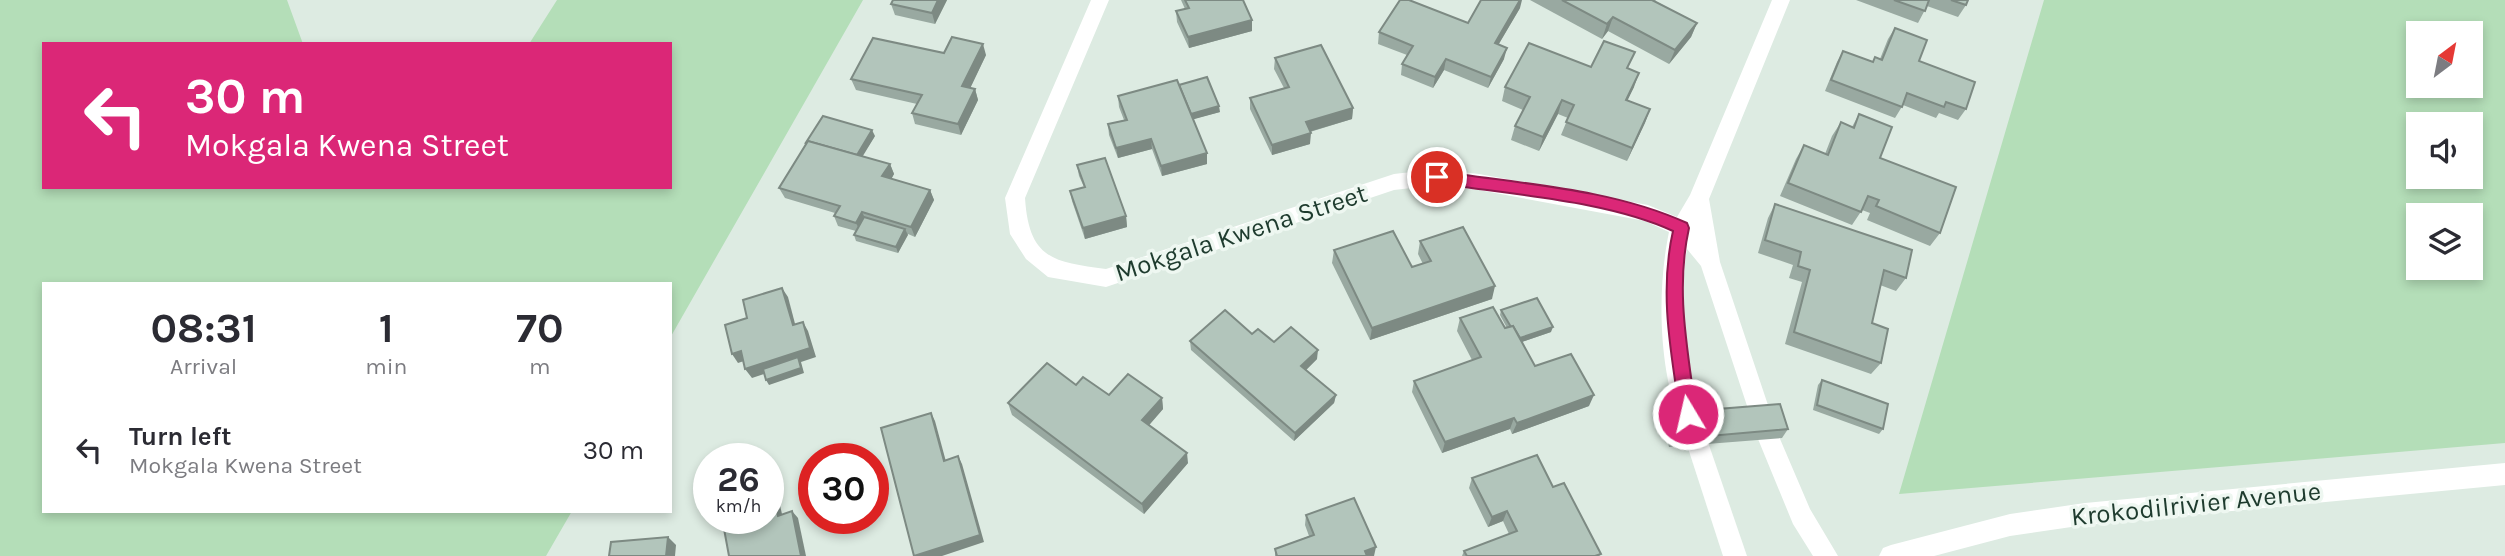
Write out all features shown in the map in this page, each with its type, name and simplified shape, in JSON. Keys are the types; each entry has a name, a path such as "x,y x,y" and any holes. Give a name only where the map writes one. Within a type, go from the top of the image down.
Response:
{"street":[{"name":"Mokgala Kwena Street","path":"1100,0 1015,198 1017,228 1033,253 1055,271 1106,278 1394,182 1437,177 1648,213 1681,228 1710,262"},
{"path":"1690,419 1672,300 1674,259 1681,228 1699,199 1781,0"},
{"name":"Mokgala Kwena Street","path":"1699,199 1710,262 1760,414"},
{"path":"1769,439 1801,516 1826,556"},
{"path":"1698,445 1735,556"},
{"name":"Krokodilrivier Avenue","path":"1891,556 2010,525 2085,514 2505,474"}],"green space":[{"path":"0,0 287,0 302,42 42,42 42,189 672,189 672,42 530,42 557,0 863,0 672,334 672,282 42,282 42,513 571,513 546,556 0,556"},
{"path":"2044,0 2505,0 2505,443 1899,494"}],"building":[{"path":"893,0 938,0 932,13 891,4"},
{"path":"1185,0 1243,0 1252,20 1188,37 1176,11 1189,8"},
{"path":"1400,0 1409,0 1468,23 1481,0 1520,0 1495,43 1507,48 1491,77 1446,59 1435,77 1402,64 1413,46 1379,32"},
{"path":"1562,0 1652,0 1697,23 1675,50 1613,17 1607,24"},
{"path":"1894,0 1929,0 1925,11"},
{"path":"1951,0 1968,0 1966,5"},
{"path":"1895,28 1927,40 1919,61 1975,82 1966,109 1946,102 1944,107 1907,93 1902,107 1831,80 1843,51 1873,62 1875,57 1882,60"},
{"path":"952,37 983,44 962,86 975,89 958,124 912,113 922,95 851,79 873,38 944,53"},
{"path":"1604,41 1635,52 1627,68 1639,73 1626,100 1650,109 1632,148 1566,122 1574,105 1562,100 1543,137 1515,126 1530,97 1505,87 1529,43 1591,67"},
{"path":"1321,45 1353,108 1306,122 1311,133 1272,145 1250,98 1289,87 1275,58"},
{"path":"1207,77 1219,106 1191,114 1179,85"},
{"path":"1177,80 1207,153 1161,166 1151,139 1116,148 1108,124 1127,120 1118,96"},
{"path":"1859,114 1892,127 1880,158 1956,187 1940,233 1876,206 1879,200 1868,196 1861,212 1788,183 1804,145 1828,155 1841,122 1854,128"},
{"path":"823,116 872,130 857,155 808,141 805,144"},
{"path":"808,141 890,164 882,176 930,190 911,227 862,212 856,223 834,216 840,206 779,188"},
{"path":"1105,158 1126,216 1083,228 1070,191 1085,187 1077,165"},
{"path":"1775,204 1912,250 1906,278 1884,270 1872,323 1888,329 1881,363 1794,332 1810,270 1798,266 1801,252 1765,240"},
{"path":"864,217 905,229 896,247 854,235"},
{"path":"1463,227 1495,286 1372,328 1334,250 1393,231 1412,267 1431,261 1420,241"},
{"path":"782,288 793,325 803,322 810,348 745,369 741,351 732,354 725,325 747,318 743,300"},
{"path":"1537,298 1553,327 1520,338 1501,310"},
{"path":"1493,307 1505,328 1513,326 1535,366 1571,354 1594,395 1517,423 1514,418 1445,442 1414,381 1481,357 1460,318"},
{"path":"1225,310 1252,334 1258,329 1274,342 1291,327 1318,350 1301,366 1336,395 1295,433 1190,341"},
{"path":"798,357 801,368 766,380 763,369"},
{"path":"1047,363 1076,385 1083,377 1109,395 1128,374 1162,398 1142,420 1187,453 1142,504 1008,403"},
{"path":"1822,380 1888,404 1883,429 1817,405"},
{"path":"1780,404 1788,429 1675,439 1668,413"},
{"path":"931,413 944,461 958,456 980,535 914,556 889,459 889,443 885,443 881,428"},
{"path":"1537,455 1553,487 1564,483 1601,554 1467,556 1464,551 1517,531 1507,511 1492,517 1472,478"},
{"path":"1354,498 1376,547 1365,551 1367,556 1277,556 1275,549 1314,535 1306,515"},
{"path":"792,511 801,556 729,556 725,534 784,534 784,514"},
{"path":"668,537 666,556 609,556 611,542"}],"route":[{"path":"1437,177 1479,181 1607,204 1648,213 1681,228 1674,259 1672,300 1688,414"}]}
